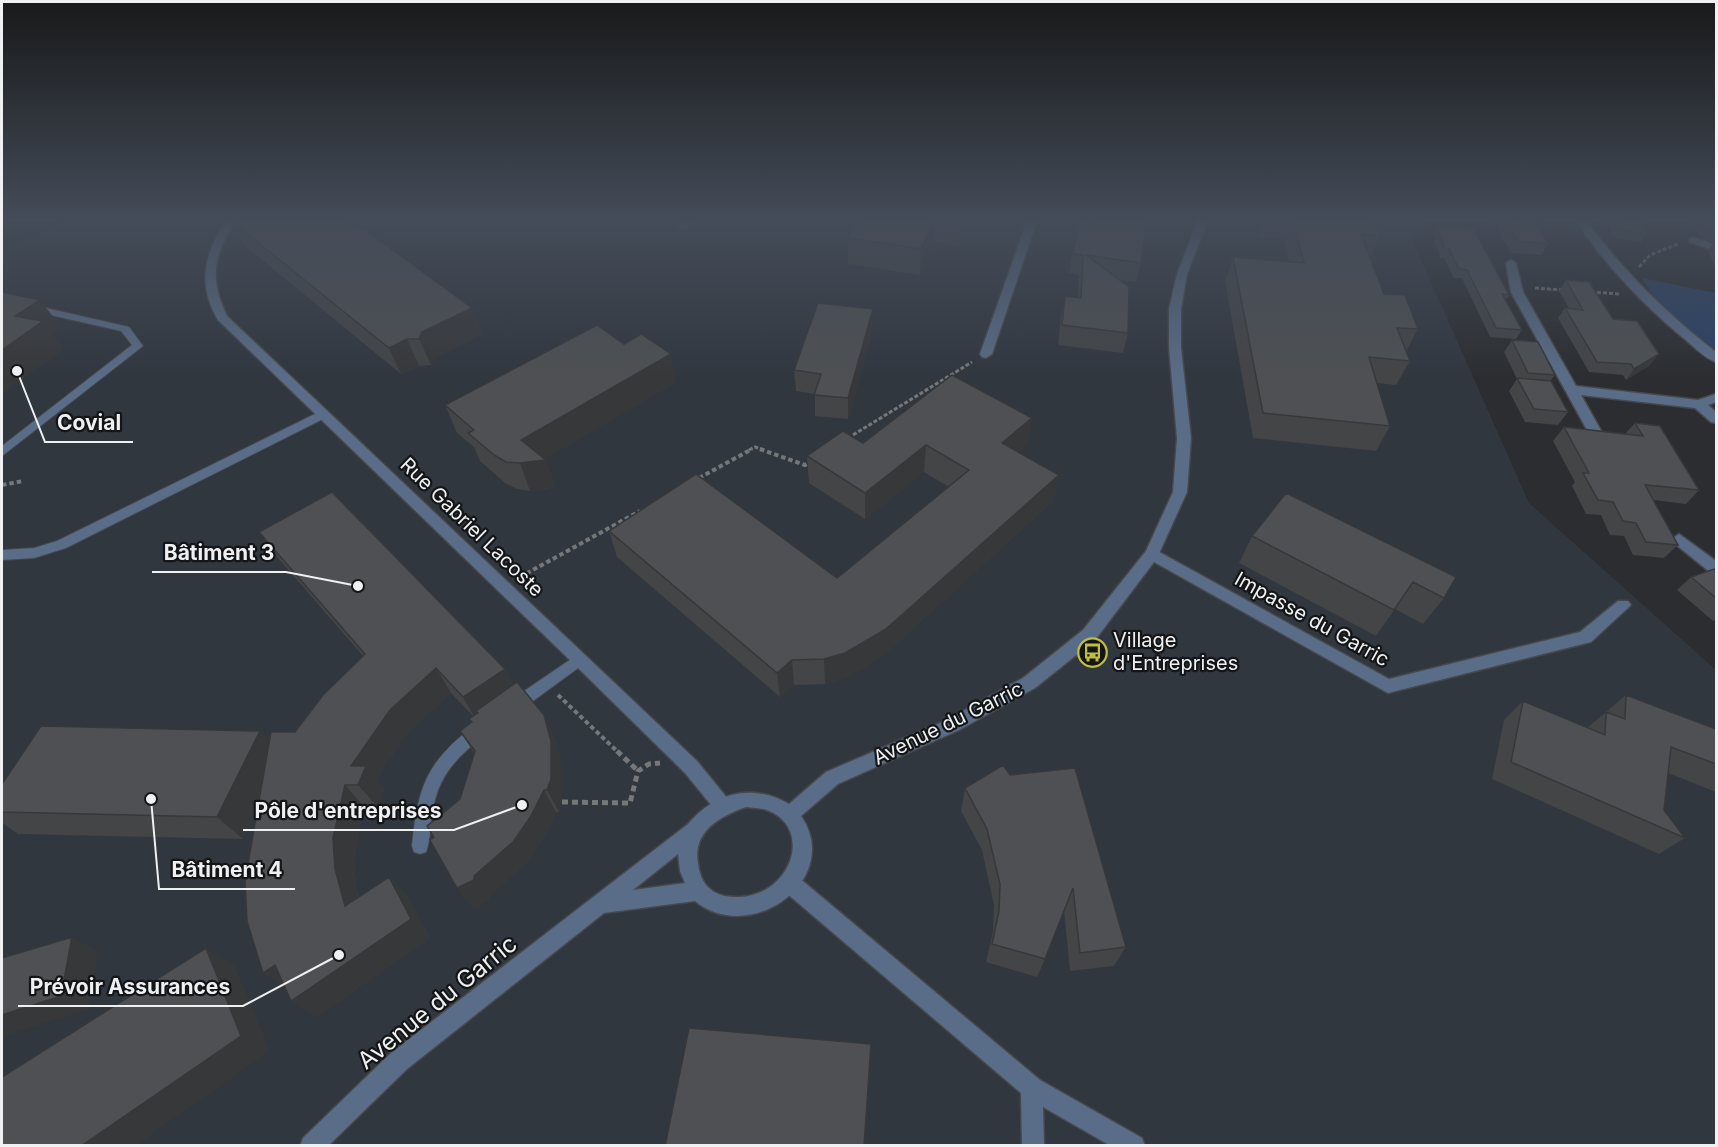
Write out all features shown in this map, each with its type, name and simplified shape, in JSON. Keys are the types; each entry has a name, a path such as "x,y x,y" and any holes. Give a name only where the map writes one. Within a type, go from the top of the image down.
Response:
{"street":[{"name":"Rue Gabriel Lacoste","path":"208,272 210,296 222,318 580,659 675,752 722,805"},
{"path":"986,354 1015,272"},
{"name":"Avenue du Garric","path":"789,815 832,778 953,725 1029,683 1089,635 1152,554 1180,492 1184,438 1175,348 1175,309 1183,272"},
{"path":"1513,272 1516,286 1597,436"},
{"path":"1618,272 1681,331 1716,358"},
{"path":"1572,390 1698,404 1716,398"},
{"path":"1698,404 1716,418"},
{"path":"1679,539 1716,569"},
{"name":"Impasse du Garric","path":"1152,554 1388,686 1585,637 1623,605"},
{"path":"746,799 770,802 789,815 799,830 802,848 800,867 791,884 771,902 745,909 719,906 699,891 688,869 688,850 693,831 706,816 722,805 746,799"},
{"name":"Avenue du Garric","path":"310,1146 399,1061 693,831"},
{"path":"791,884 1032,1088 1134,1146"},
{"path":"600,904 699,891"},
{"path":"1032,1088 1032,1146"}],"lane":[{"path":"2,302 124,329 138,346 2,452"},
{"path":"2,555 34,553 61,544 323,414"},
{"path":"420,846 423,800 441,763 458,746 580,659"}],"path":[{"path":"1623,278 1634,272"},
{"path":"1516,286 1574,291"},
{"path":"1585,291 1643,296"},
{"path":"845,440 986,354"},
{"path":"692,482 755,447 805,465 815,459"},
{"path":"2,485 22,481"},
{"path":"504,586 651,505"},
{"path":"545,684 638,771"},
{"path":"562,802 630,803 638,771 649,764 660,763 675,752"}],"shaded area":[{"path":"2,272 1426,272 1529,503 1716,670 1716,1145 2,1146"},
{"path":"1642,278 1716,293 1716,350 1666,309"}],"building":[{"path":"294,272 422,272 472,308 422,332 419,339 407,339 389,348"},
{"path":"1082,272 1108,272 1129,287 1128,333 1062,325 1065,296 1081,298"},
{"path":"1236,272 1375,272 1384,294 1405,295 1418,329 1397,328 1410,361 1369,357 1390,426 1263,413"},
{"path":"1468,272 1496,272 1509,295 1502,294 1522,330 1496,328"},
{"path":"1566,280 1589,282 1613,319 1637,321 1659,354 1634,369 1631,364 1597,362 1565,308 1583,310"},
{"path":"2,292 40,300 15,316 43,321 2,350"},
{"path":"818,303 873,309 848,398 814,395 821,374 794,370"},
{"path":"597,325 624,344 641,334 671,354 521,440 546,460 506,462 468,433 474,430 445,405"},
{"path":"1512,340 1538,342 1555,375 1528,373"},
{"path":"952,375 1032,418 1002,443 1059,475 886,629 845,653 824,659 792,660 777,673 609,531 696,474 837,578 969,470 926,445 865,493 807,456 843,431 863,443"},
{"path":"1517,378 1551,381 1568,412 1534,409"},
{"path":"1635,423 1660,426 1699,490 1645,485 1678,545 1646,542 1636,523 1623,521 1613,502 1598,500 1583,473 1589,473 1564,427 1643,436"},
{"path":"332,492 505,669 463,697 436,668 390,710 351,766 366,766 358,785 345,785 333,838 335,869 345,906 389,877 411,919 291,1001 275,965 263,973 247,921 245,881 271,732 295,732 323,695 365,654 259,532"},
{"path":"1286,493 1456,577 1444,598 1413,582 1394,610 1252,536"},
{"path":"1714,569 1716,571 1716,598 1691,577"},
{"path":"517,682 544,715 551,741 551,779 547,790 544,790 531,816 513,842 474,876 474,880 457,888 430,840 434,837 427,826 460,799 475,751 460,731 472,722 469,719 478,713 476,711"},
{"path":"1626,695 1716,729 1716,764 1671,747 1664,810 1685,838 1511,762 1523,701 1605,735 1606,712 1625,719"},
{"path":"41,726 260,731 217,817 2,812 2,784"},
{"path":"1003,765 1010,775 1075,768 1126,947 1080,953 1073,888 1045,959 992,944 999,911 1000,884 987,829 965,788"},
{"path":"72,937 61,996 2,1015 2,958"},
{"path":"206,948 241,1036 81,1146 2,1146 2,1077"},
{"path":"689,1028 871,1044 864,1146 665,1146"}],"place":[{"name":"Covial","path":"17,371"},
{"name":"Bâtiment 3","path":"358,586"},
{"name":"Village d'Entreprises","path":"1092,652"},
{"name":"Bâtiment 4","path":"151,799"},
{"name":"Pôle d'entreprises","path":"522,805"},
{"name":"Prévoir Assurances","path":"339,955"}]}
